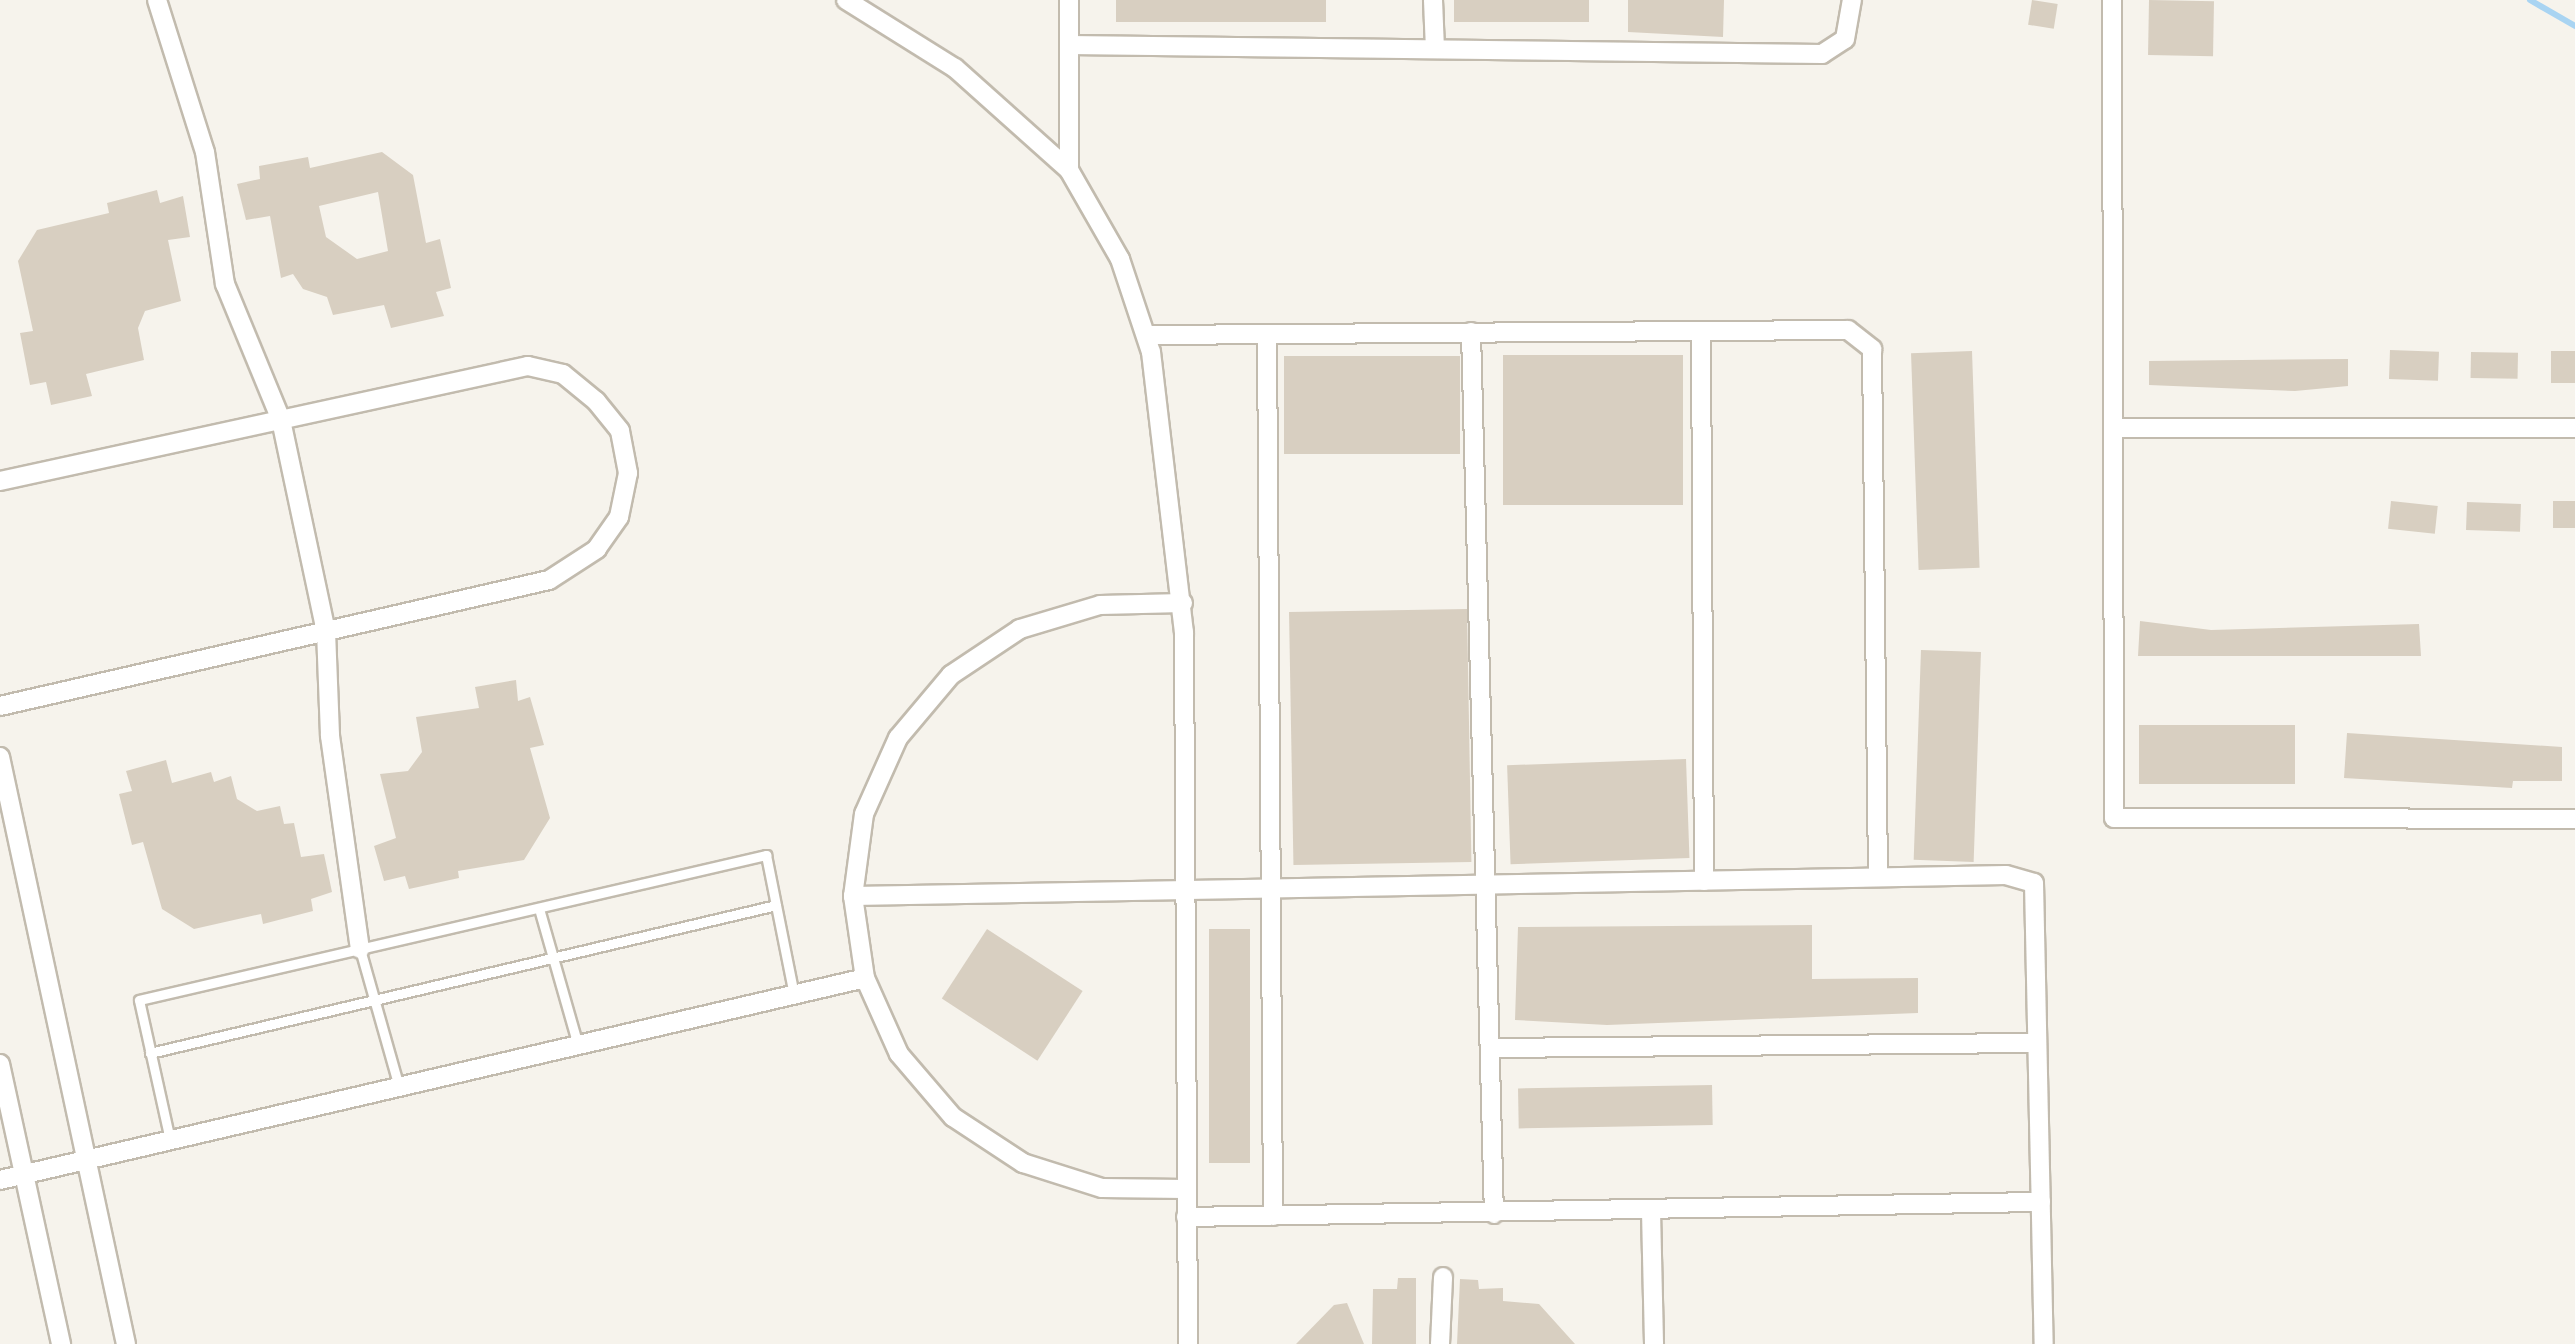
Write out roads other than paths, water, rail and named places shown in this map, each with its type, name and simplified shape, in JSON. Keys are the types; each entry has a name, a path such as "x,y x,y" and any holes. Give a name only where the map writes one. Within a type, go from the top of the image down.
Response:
{"street":[{"path":"157,0 205,152 225,284 281,420 326,631 330,736 360,949"},
{"path":"846,0 955,68 1069,170 1120,259 1146,335 1183,603 1188,1344"},
{"path":"1069,0 1069,170"},
{"path":"1433,0 1435,49"},
{"path":"1069,45 1822,54 1845,39 1852,0"},
{"path":"2112,0 2115,818 2575,818"},
{"path":"1146,335 1848,330 1872,349 1878,877"},
{"path":"1701,331 1704,881"},
{"path":"1471,332 1489,885 1494,1214"},
{"path":"1267,334 1273,1216"},
{"path":"0,481 528,366 563,374 620,431 628,473 619,517 582,563 549,580 0,706"},
{"path":"2113,428 2575,428"},
{"path":"1183,603 1100,605 1020,629 951,675 898,738 864,814 853,896 865,978 899,1054 953,1117 1023,1163 1102,1188 1185,1189"},
{"path":"0,757 83,1163 126,1344"},
{"path":"853,896 2006,875 2034,883 2044,1344"},
{"path":"0,1180 83,1163 170,1140 865,978"},
{"path":"1492,1048 2037,1043"},
{"path":"0,1064 61,1344"},
{"path":"1186,1217 1494,1214 2041,1202"},
{"path":"1651,1211 1654,1344"},
{"path":"1440,1344 1443,1277"}],"lane":[{"path":"170,1140 139,1000 360,949 540,912 766,855 794,995"},
{"path":"150,1053 776,905"},
{"path":"540,912 578,1045"},
{"path":"360,949 399,1087"}],"waterway":[{"path":"2530,0 2575,26"}]}
